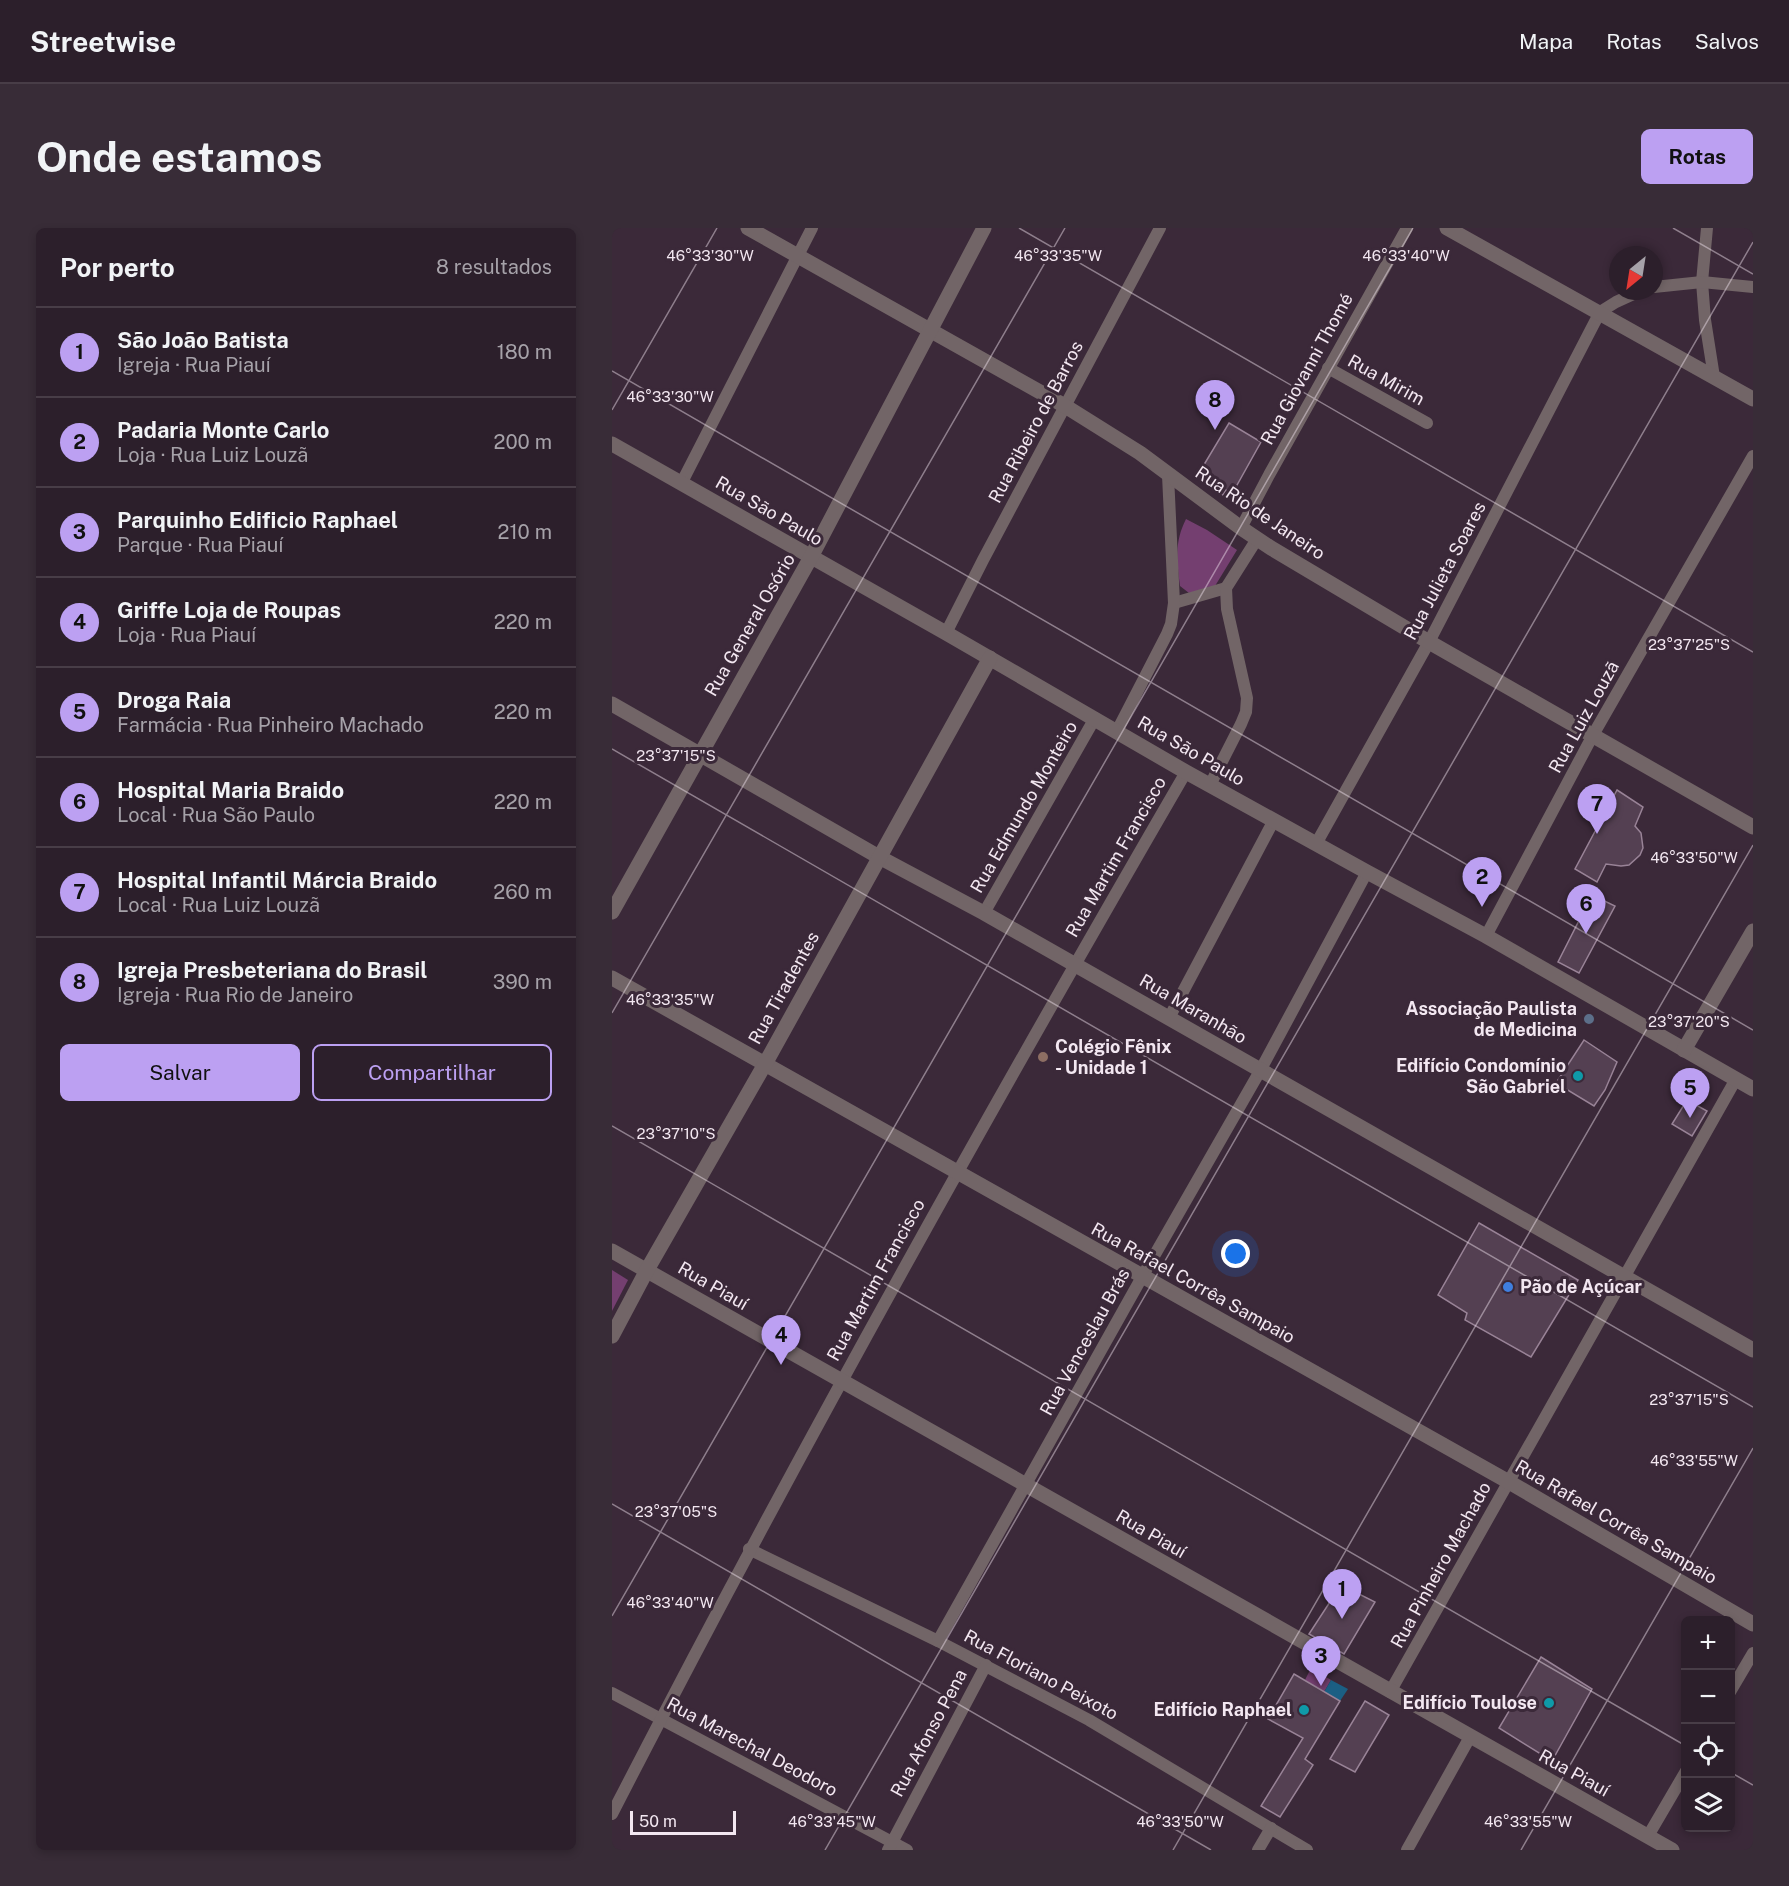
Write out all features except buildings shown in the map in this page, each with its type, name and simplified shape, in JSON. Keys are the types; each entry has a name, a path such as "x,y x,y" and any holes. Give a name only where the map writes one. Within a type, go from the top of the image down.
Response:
{"street":[{"name":"Rua Rio de Janeiro","path":"748,228 1065,406 1126,444 1257,539 1429,642 1753,827"},
{"path":"681,484 812,228"},
{"name":"Rua General Osório","path":"612,912 811,557 984,228"},
{"name":"Rua Ribeiro de Barros","path":"946,633 1160,228"},
{"name":"Rua Giovanni Thomé","path":"1241,528 1407,228"},
{"path":"1447,228 1753,399"},
{"path":"1707,228 1702,282 1714,377"},
{"path":"1663,286 1702,282 1753,287"},
{"path":"1600,312 1620,300"},
{"name":"Rua Julieta Soares","path":"1316,844 1429,642 1600,312"},
{"name":"Rua Mirim","path":"1328,368 1427,423"},
{"name":"Rua São Paulo","path":"612,444 1186,772 1486,936 1753,1089"},
{"name":"Rua Luiz Louzã","path":"1486,936 1593,735 1753,456"},
{"path":"1117,731 1171,624 1174,603 1168,475"},
{"path":"1210,784 1246,712 1247,698 1227,609 1226,588 1257,539"},
{"path":"1174,603 1226,588"},
{"name":"Rua Tiradentes","path":"612,1336 990,658"},
{"name":"Rua Maranhão","path":"612,704 1753,1350"},
{"name":"Rua Edmundo Monteiro","path":"984,913 1095,718"},
{"name":"Rua Martim Francisco","path":"612,1814 749,1549 841,1381 1074,965 1186,772"},
{"path":"1169,1018 1274,820"},
{"name":"Rua Venceslau Brás","path":"938,1641 1260,1071 1367,872"},
{"path":"1684,1050 1753,931"},
{"name":"Rua Rafael Corrêa Sampaio","path":"612,978 1509,1482 1753,1624"},
{"name":"Rua Pinheiro Machado","path":"1390,1692 1736,1079"},
{"name":"Rua Piauí","path":"612,1251 1672,1850"},
{"name":"Rua Floriano Peixoto","path":"749,1549 986,1665 1089,1720 1307,1850"},
{"path":"1735,1685 1753,1653"},
{"name":"Rua Afonso Pena","path":"890,1846 986,1665"},
{"name":"Rua Marechal Deodoro","path":"612,1693 890,1846 907,1850"},
{"path":"1407,1850 1470,1737"},
{"path":"1648,1836 1682,1778"},
{"path":"1258,1850 1271,1828"}],"shaded area":[{"path":"1186,519 1237,550 1215,586 1189,593 1180,586 1177,560 1178,544"},
{"path":"612,1270 628,1280 612,1311"},
{"path":"1311,1668 1331,1680 1324,1692 1305,1680"}],"water":[{"path":"1331,1680 1348,1689 1340,1701 1324,1692"}],"place":[{"name":"Igreja Presbeteriana do Brasil","path":"1215,430"},
{"name":"Hospital Infantil Márcia Braido","path":"1597,834"},
{"name":"Padaria Monte Carlo","path":"1482,907"},
{"name":"Hospital Maria Braido","path":"1586,934"},
{"name":"Associação Paulista de Medicina","path":"1589,1019"},
{"name":"Colégio Fênix - Unidade 1","path":"1043,1057"},
{"name":"Edifício Condomínio São Gabriel","path":"1578,1076"},
{"name":"Droga Raia","path":"1690,1118"},
{"name":"Pão de Açúcar","path":"1508,1287"},
{"name":"Griffe Loja de Roupas","path":"781,1365"},
{"name":"São João Batista","path":"1342,1619"},
{"name":"Parquinho Edificio Raphael","path":"1321,1686"},
{"name":"Edifício Toulose","path":"1549,1703"},
{"name":"Edifício Raphael","path":"1304,1710"}]}
